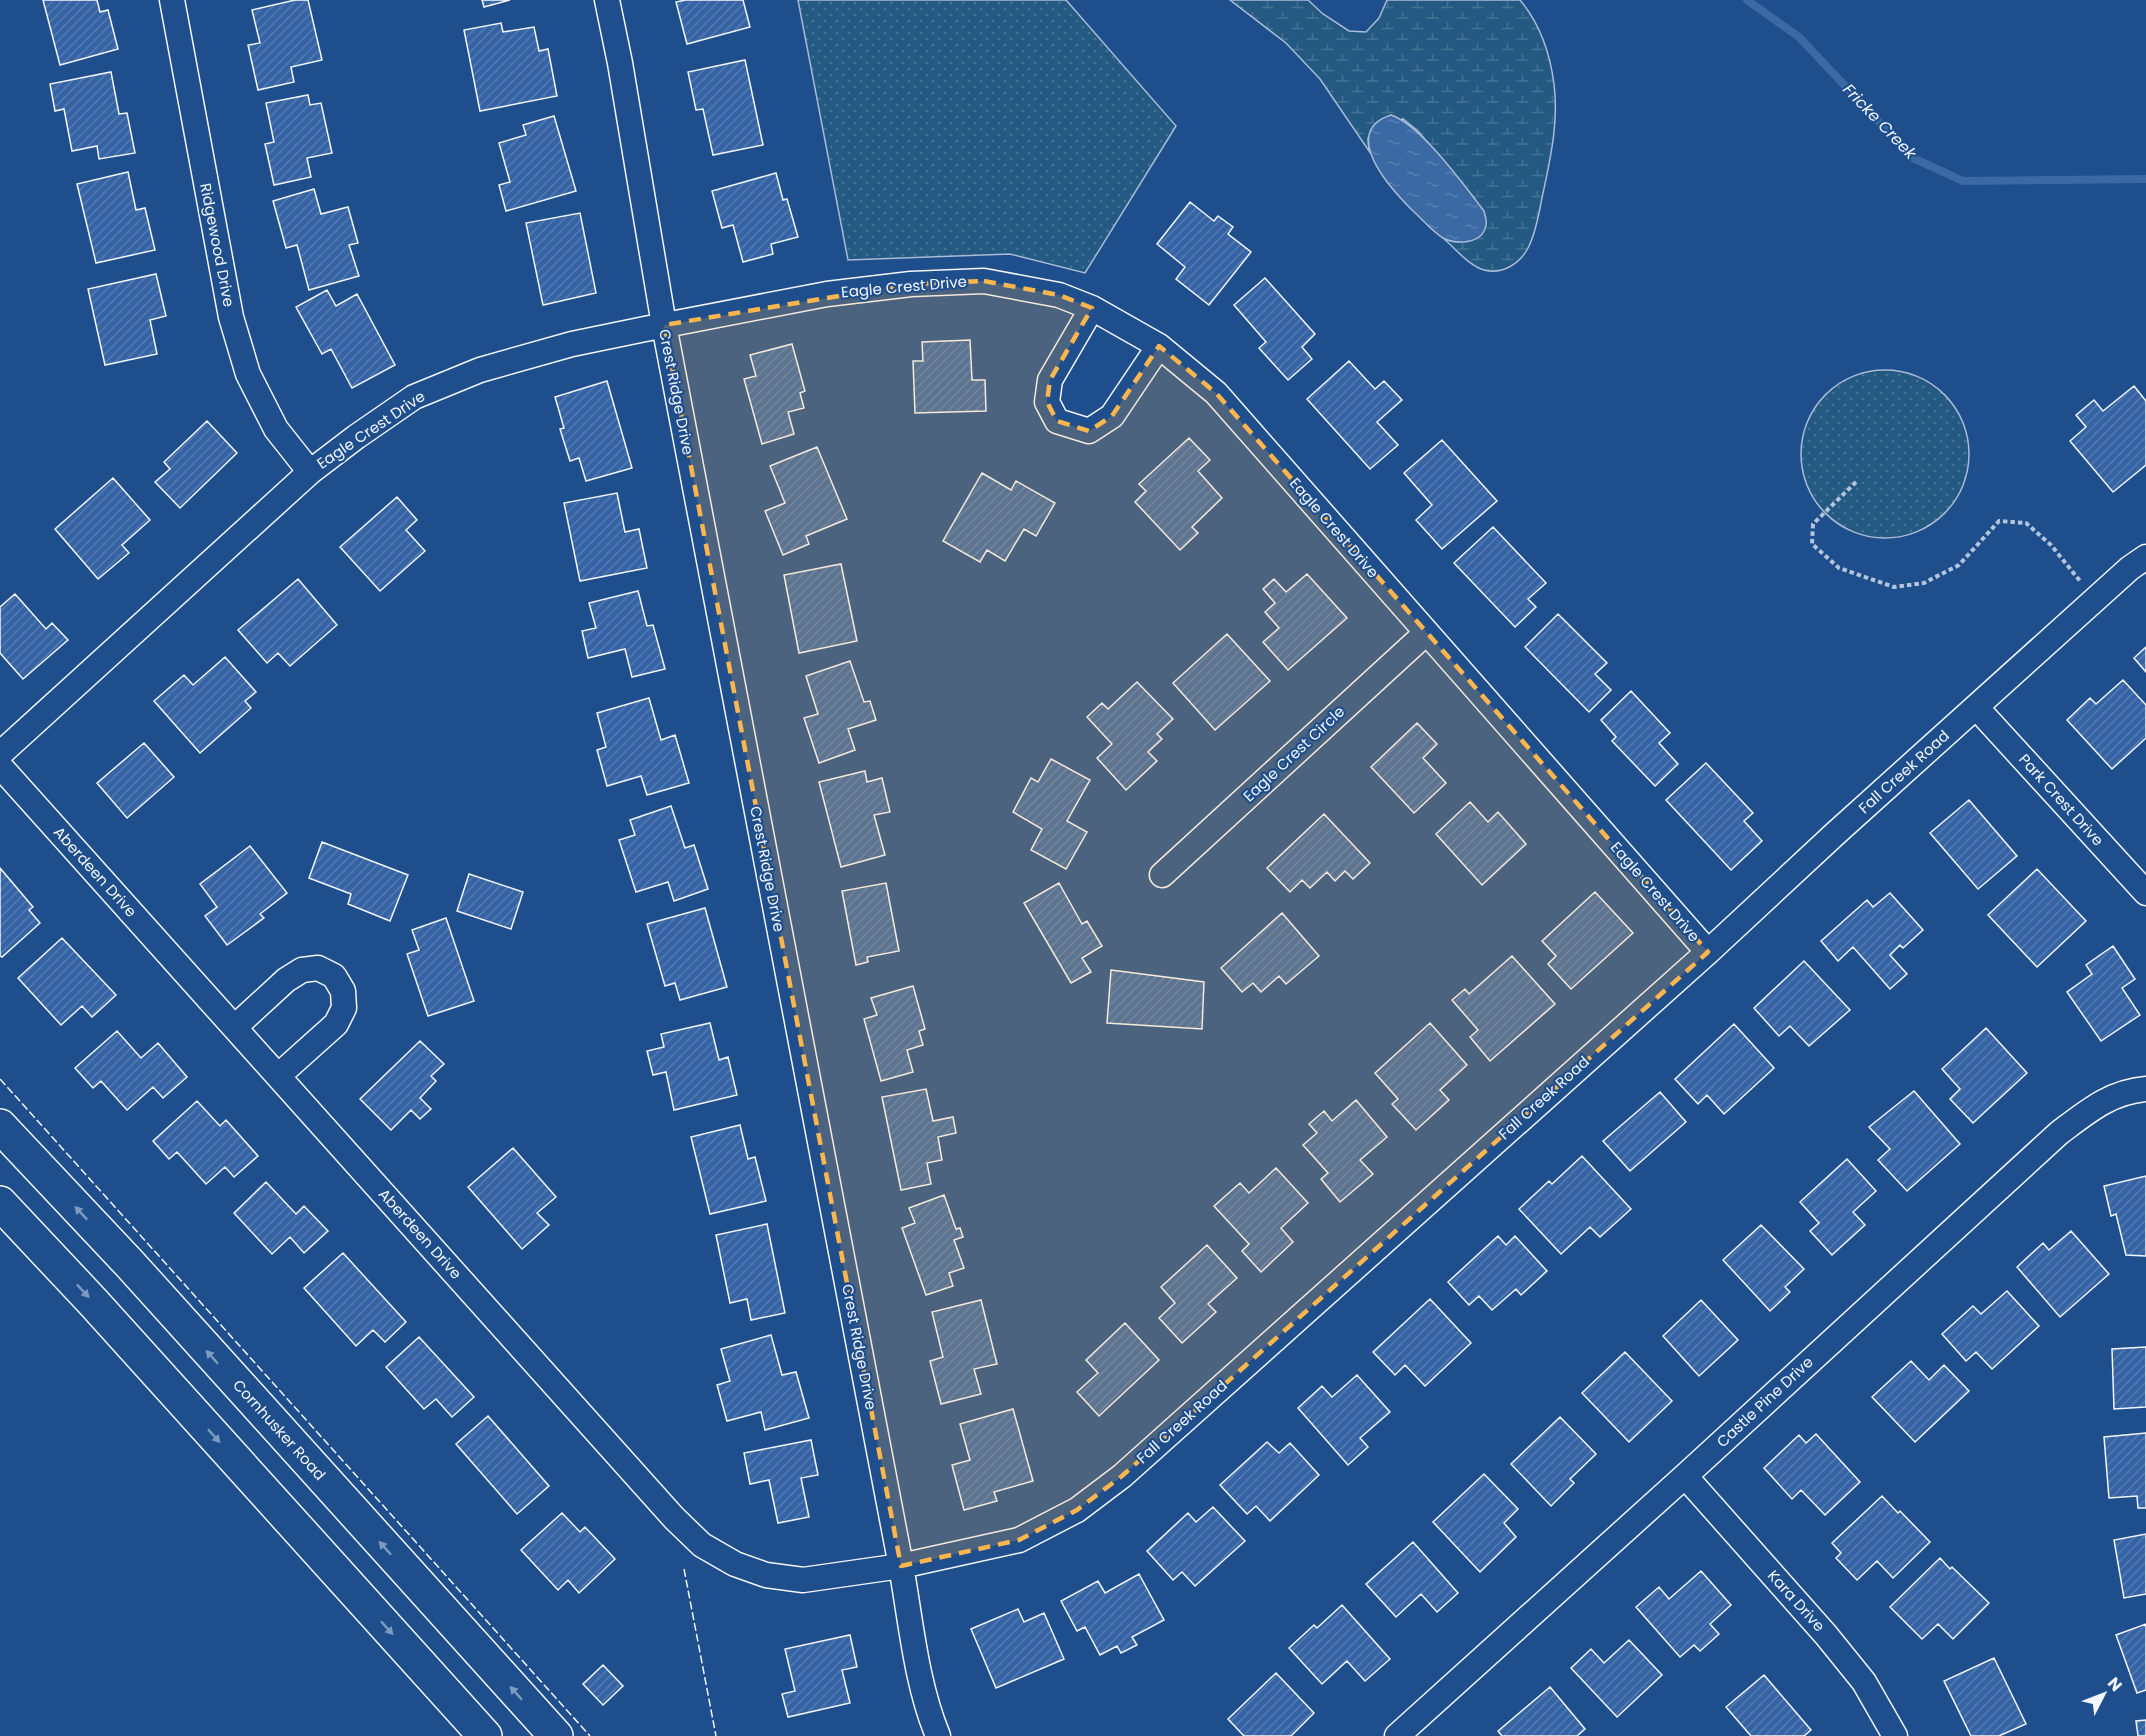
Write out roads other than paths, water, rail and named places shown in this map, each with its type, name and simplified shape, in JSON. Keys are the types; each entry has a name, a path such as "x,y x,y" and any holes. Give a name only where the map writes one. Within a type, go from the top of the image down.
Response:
{"main road":[{"name":"Cornhusker Road","path":"0,1126 129,1263 556,1736"},
{"path":"0,1203 93,1302 485,1736"}],"street":[{"name":"Ridgewood Drive","path":"171,0 231,317 244,363 276,429 310,472"},
{"name":"Crest Ridge Drive","path":"607,0 622,75 664,326 915,1645 930,1716 939,1736"},
{"name":"Eagle Crest Drive","path":"0,754 310,472 414,397 480,370 572,344 827,294 911,284 984,281 1059,295 1092,308 1160,346 1216,393 1708,952"},
{"path":"1092,308 1050,380 1047,402 1057,421 1089,431 1113,417 1160,346"},
{"name":"Fall Creek Road","path":"901,1566 1019,1540 1077,1510 1104,1490 1708,952 2130,568 2146,557"},
{"name":"Eagle Crest Circle","path":"1162,875 1426,633"},
{"name":"Park Crest Drive","path":"1976,707 2146,893"},
{"name":"Aberdeen Drive","path":"0,766 674,1518 702,1545 735,1564 766,1575 803,1580 901,1566"},
{"path":"235,1027 286,980 302,969 318,968 334,976 343,991 344,1008 336,1024 278,1076"},
{"name":"Castle Pine Drive","path":"1396,1736 1685,1476 2059,1133 2095,1105 2128,1090 2146,1089"},
{"name":"Kara Drive","path":"1685,1476 1857,1672 1895,1736"}],"water":[{"path":"1391,115 1403,121 1428,143 1484,211 1486,225 1480,236 1462,242 1443,238 1412,210 1382,175 1369,147 1369,134 1376,123"}],"waterway":[{"name":"Fricke Creek","path":"1747,0 1799,37 1913,158 1963,181 2146,179"}]}
